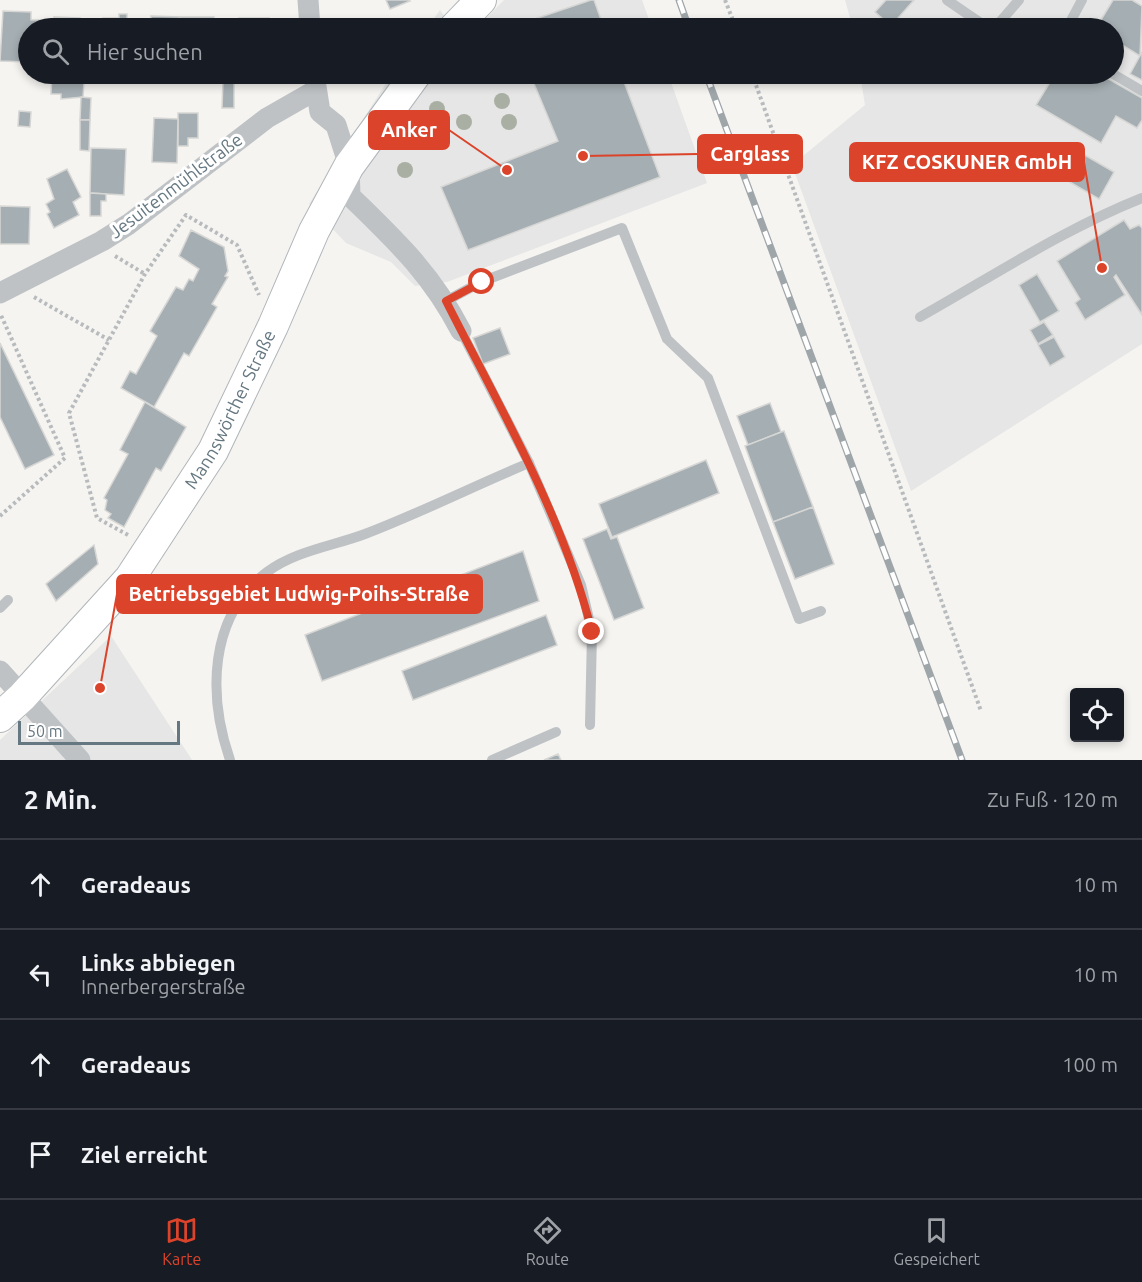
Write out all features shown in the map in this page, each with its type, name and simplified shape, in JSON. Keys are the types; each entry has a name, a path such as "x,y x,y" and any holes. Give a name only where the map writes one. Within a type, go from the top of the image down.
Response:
{"main road":[{"path":"464,18 481,0"},
{"name":"Mannswörther Straße","path":"0,717 22,697 130,578 213,451 273,326 314,231 349,166 410,84"}],"street":[{"path":"308,0 309,18"},
{"name":"Jesuitenmühlstraße","path":"7,289 102,241 161,201 312,84"},
{"path":"315,84 320,112 336,125 349,166 350,196 407,250 446,301 461,331"},
{"path":"0,671 80,760"}],"lane":[{"path":"947,0 973,18"},
{"path":"1003,18 1019,0"},
{"path":"1072,18 1082,0"},
{"path":"1124,80 1142,91"},
{"path":"920,317 1106,213 1142,198"},
{"path":"446,301 482,282 622,228 667,339 708,378 799,619 821,611"},
{"path":"461,331 529,463 581,585 592,632 590,725"},
{"path":"230,760 216,707 216,672 222,637 233,608 246,592 268,572 296,557 365,534 529,463"},
{"path":"492,760 556,732"}],"path":[{"path":"725,0 732,18"},
{"path":"756,84 981,711"},
{"path":"139,541 97,518 69,413 145,274 186,215 237,245 263,303"},
{"path":"102,241 119,260 145,274"},
{"path":"7,289 109,340"},
{"path":"0,313 65,458 0,516"}],"shaded area":[{"path":"504,0 642,0 648,18 487,18"},
{"path":"845,0 1142,0 1142,344 911,491 792,165 865,105 862,84 1124,84 1124,18 850,18"},
{"path":"440,10 446,18 434,18"},
{"path":"386,84 672,84 707,183 447,282 415,286 391,262 346,243 309,204"},
{"path":"111,636 192,760 0,760 0,740"}],"building":[{"path":"386,0 409,0 410,1 390,9"},
{"path":"594,0 600,18 538,18"},
{"path":"886,0 914,0 898,18 882,18 875,12"},
{"path":"1113,0 1132,0 1142,6 1140,56 1124,46 1124,18 1102,18"},
{"path":"3,11 31,12 31,18 18,18 18,62 0,61"},
{"path":"119,14 127,14 127,18 119,18"},
{"path":"151,16 180,17 180,18 151,18"},
{"path":"180,17 214,17 214,18"},
{"path":"1142,52 1142,80 1130,74"},
{"path":"52,84 84,84 83,97 61,99 61,94 51,94"},
{"path":"223,84 234,84 234,108 222,108"},
{"path":"534,84 625,84 660,177 468,250 441,187 558,141"},
{"path":"1049,84 1118,84 1142,98 1142,120 1137,128 1116,116 1101,143 1036,105"},
{"path":"81,97 91,98 90,120 80,120"},
{"path":"19,111 31,112 30,127 18,126"},
{"path":"178,113 198,113 198,138 188,138 188,146 178,146"},
{"path":"154,118 178,119 177,163 152,162"},
{"path":"80,120 90,120 89,151 80,150"},
{"path":"91,148 126,149 124,195 90,193"},
{"path":"1076,150 1114,172 1099,199 1061,177"},
{"path":"67,169 81,197 73,202 79,215 54,228 47,214 50,212 46,204 54,199 47,179"},
{"path":"90,193 106,194 106,201 101,201 101,216 90,216"},
{"path":"0,206 30,207 29,244 0,244"},
{"path":"1124,220 1130,229 1139,225 1142,228 1142,315 1116,275 1114,277 1125,295 1085,320 1075,303 1080,299 1057,261"},
{"path":"191,230 224,247 228,271 225,276 228,277 212,304 217,307 189,356 184,353 154,407 121,388 130,371 136,374 157,336 150,331 176,287 183,290 189,279 193,281 199,269 179,256"},
{"path":"1037,274 1059,311 1040,322 1019,285"},
{"path":"1044,322 1053,335 1038,344 1030,330"},
{"path":"500,328 510,354 483,364 473,338"},
{"path":"1054,337 1065,357 1050,366 1038,345"},
{"path":"0,343 54,455 25,469 0,417"},
{"path":"145,402 186,427 161,471 156,468 124,527 108,518 111,514 105,510 107,500 104,498 128,454 120,450"},
{"path":"770,403 781,432 748,445 737,416"},
{"path":"784,431 813,507 773,522 745,446"},
{"path":"706,460 719,493 612,537 599,504"},
{"path":"813,507 834,564 795,579 773,522"},
{"path":"607,529 611,539 617,537 644,608 614,620 583,539"},
{"path":"94,545 98,564 56,601 46,584"},
{"path":"523,551 539,601 322,681 305,635"},
{"path":"546,615 557,645 413,700 402,671"},
{"path":"558,754 561,760 544,760"}],"railway":[{"path":"679,0 685,18"},
{"path":"710,84 962,760"}],"place":[{"name":"Carglass","path":"583,156"},
{"name":"Anker","path":"507,170"},
{"name":"KFZ COSKUNER GmbH","path":"1102,268"},
{"name":"Betriebsgebiet Ludwig-Poihs-Straße","path":"100,688"}],"route":[{"path":"482,282 446,301 529,463 581,585 592,632"}]}
